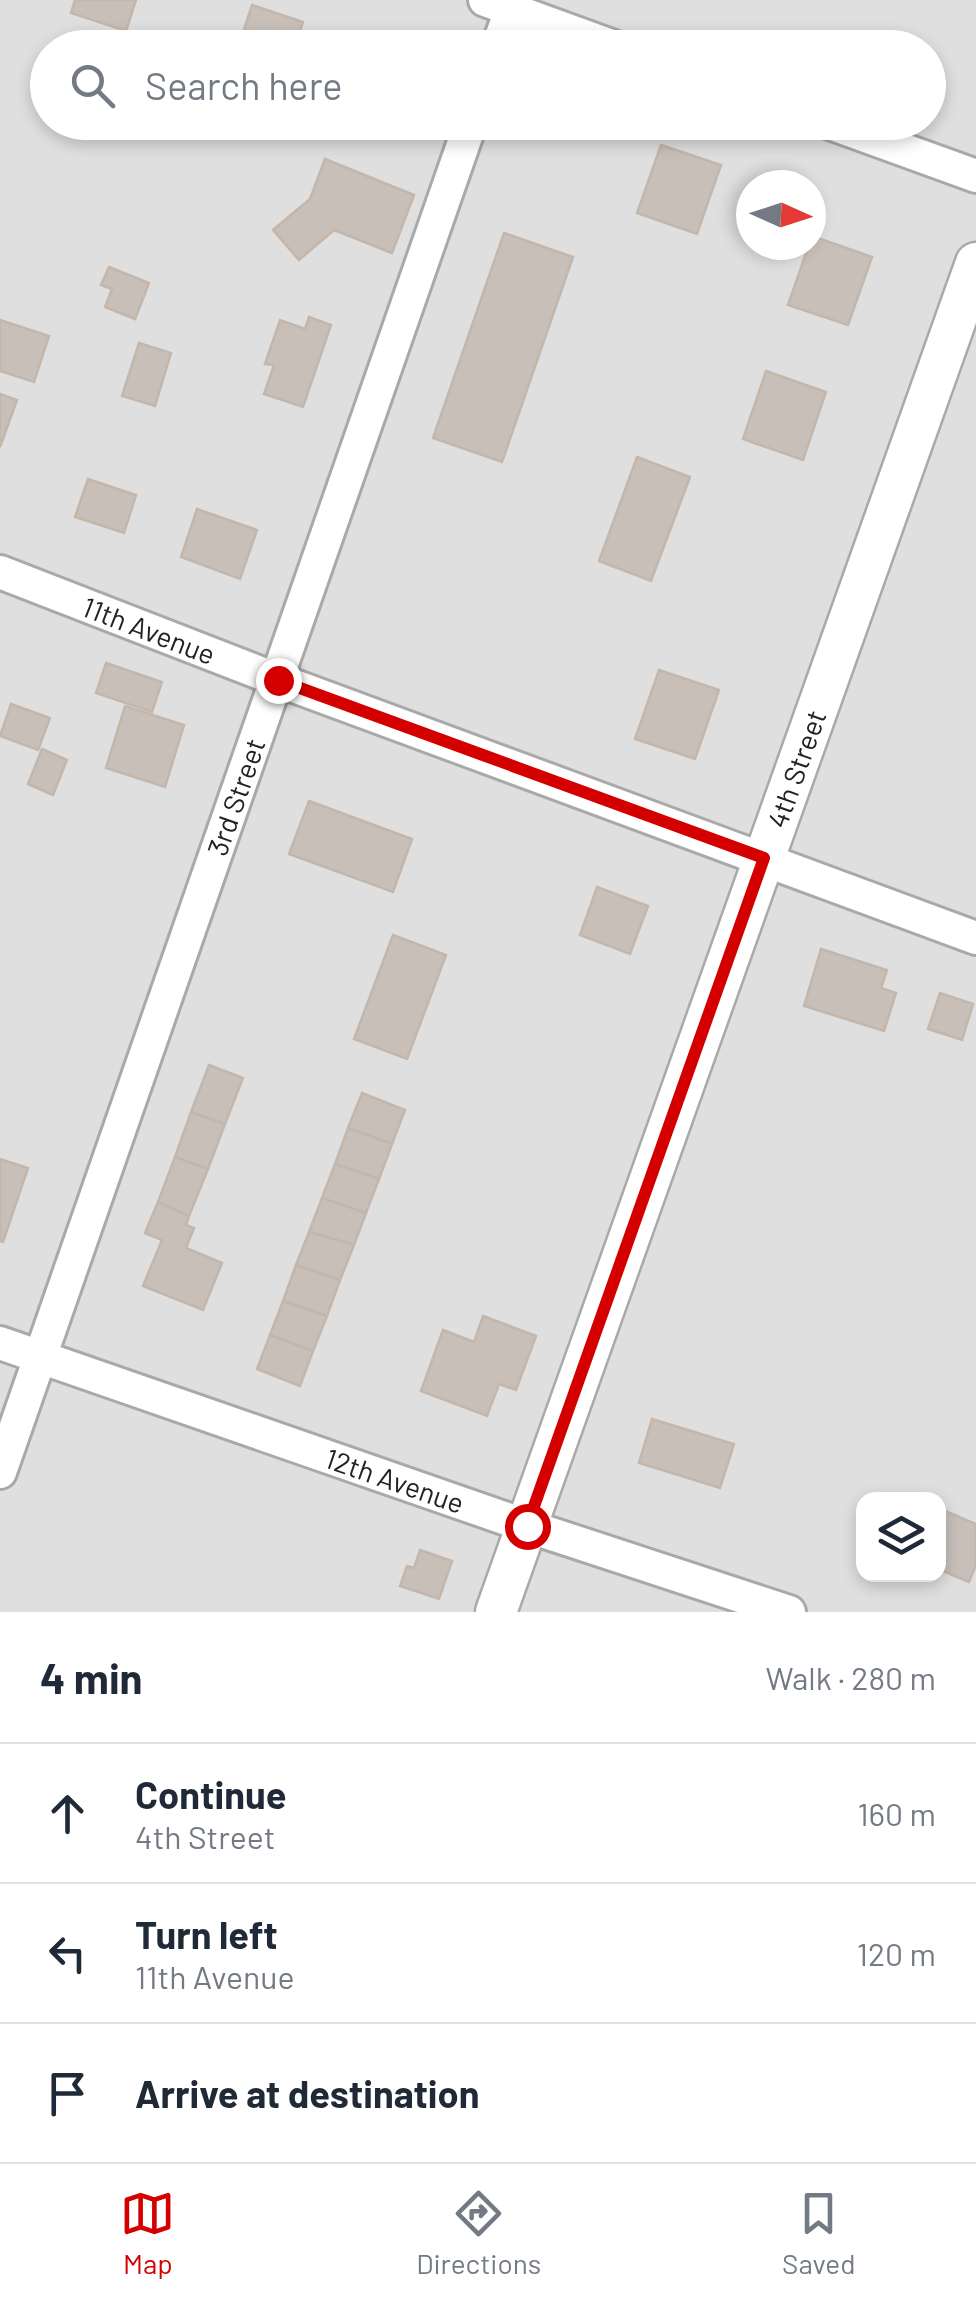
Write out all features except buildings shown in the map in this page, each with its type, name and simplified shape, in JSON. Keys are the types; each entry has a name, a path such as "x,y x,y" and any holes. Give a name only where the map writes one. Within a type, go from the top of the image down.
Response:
{"street":[{"path":"500,30 503,3 571,30"},
{"name":"3rd Street","path":"0,1472 466,140"},
{"path":"877,140 976,176"},
{"name":"4th Street","path":"496,1612 976,263"},
{"name":"11th Avenue","path":"0,572 278,680 976,938"},
{"name":"12th Avenue","path":"0,1343 788,1612"}],"shaded area":[{"path":"0,0 976,0 976,1612 0,1612"}],"route":[{"path":"278,680 764,858 527,1526"}]}
